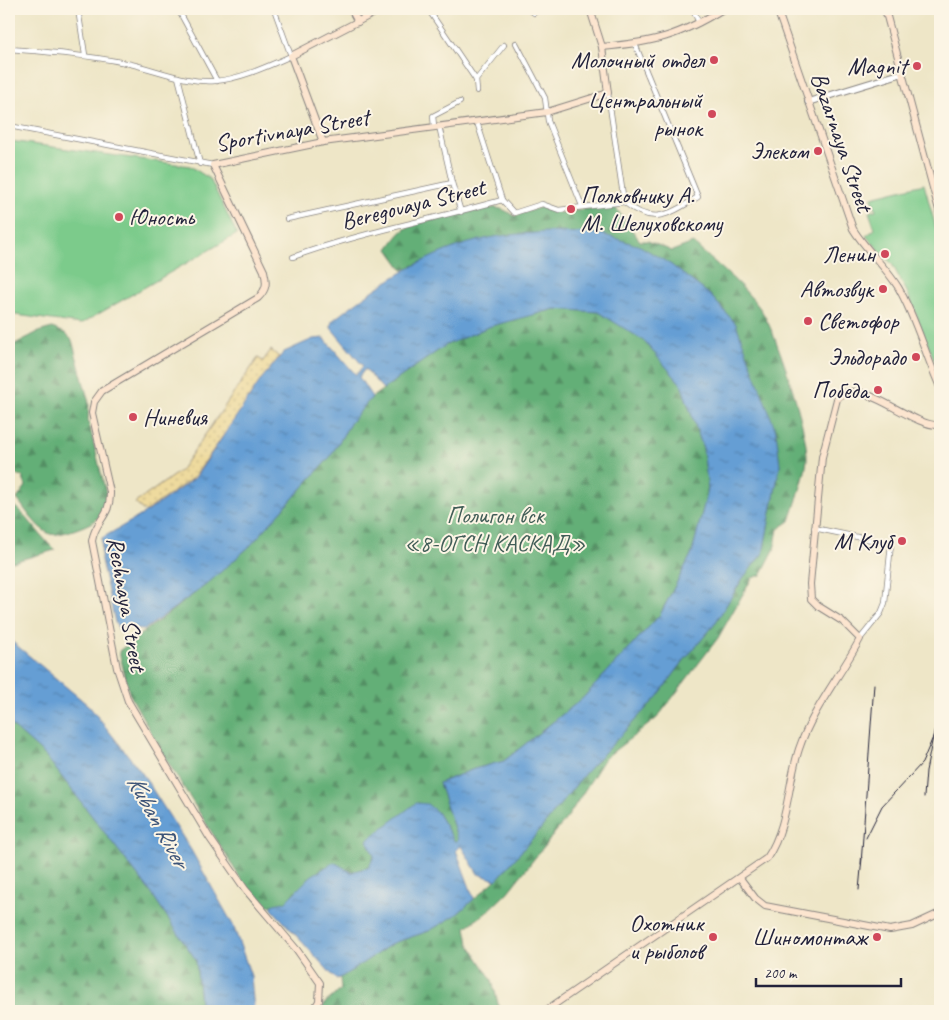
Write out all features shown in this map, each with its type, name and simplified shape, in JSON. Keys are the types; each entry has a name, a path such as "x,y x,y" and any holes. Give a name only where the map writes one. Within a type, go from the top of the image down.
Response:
{"main road":[{"path":"351,9 358,22"},
{"path":"323,142 292,56 382,9"},
{"path":"590,9 602,47 608,93"},
{"path":"602,47 661,40 699,23 723,9"},
{"name":"Bazarnaya Street","path":"777,9 853,229 865,248 896,286 907,304 940,387"},
{"path":"885,9 940,214"},
{"name":"Sportivnaya Street","path":"214,165 323,142 547,112 608,93"},
{"name":"Rechnaya Street","path":"214,165 264,271 265,291 258,298 102,391 94,402 92,413 110,492 110,504 93,531 92,541 117,668 128,701 209,837 245,890 297,950 320,984 319,1001 313,1011"},
{"path":"545,1011 740,878 767,858 776,844 785,820 799,749 814,717 860,639 842,621 818,606 812,599 810,568 822,457 837,399 842,392 852,390 862,392 919,420 940,425"},
{"path":"940,760 940,788"},
{"path":"740,878 755,898 764,906 838,921 890,930 900,929 928,920 940,913"}],"street":[{"path":"78,9 85,55"},
{"path":"178,9 217,81"},
{"path":"9,49 85,55 129,63 197,82 217,81 258,70 292,56 274,9"},
{"path":"428,9 476,80 477,91"},
{"path":"529,9 536,11"},
{"path":"693,9 699,23"},
{"path":"516,43 545,98 548,121 582,206"},
{"path":"608,93 624,202 638,214 650,218 677,210 698,197 635,44"},
{"path":"476,80 504,45"},
{"path":"808,102 903,73"},
{"path":"178,77 200,164"},
{"path":"460,102 434,116 461,212"},
{"path":"477,122 502,200"},
{"name":"Sportivnaya Street","path":"9,126 200,164 214,165"},
{"path":"287,219 452,184"},
{"name":"Beregovaya Street","path":"293,257 361,234 461,212 502,200 514,213 542,204 559,210 624,202"},
{"path":"814,528 890,544 885,603 881,613 860,639"}],"green space":[{"name":"Юность","path":"10,141 190,166 210,179 237,234 81,324 9,314"},
{"path":"924,184 940,243 939,372 907,292 892,264 866,236 875,229 869,212 876,210 872,197"},
{"path":"541,207 560,213 571,210 615,207 640,241 648,241 672,251 693,243 744,289 766,319 790,380 806,445 807,459 802,481 790,521 778,529 774,550 761,575 752,578 718,638 657,718 605,758 569,815 507,893 486,913 466,927 469,944 492,980 500,1011 321,1011 325,1003 341,990 340,978 393,943 429,931 456,915 500,876 586,772 657,697 685,659 714,625 743,578 763,553 780,465 736,324 710,295 670,264 454,248 403,270 388,249 405,229 435,219 490,208 501,209 514,216"},
{"name":"Полигон вск «8-ОГСН КАСКАД»","path":"555,309 599,312 643,340 681,384 703,448 708,489 692,553 660,615 583,698 504,761 474,769 439,783 458,840 455,842 437,812 374,856 369,867 351,872 311,876 285,902 264,907 247,889 164,756 129,693 119,651 207,584 250,546 330,457 351,422 372,397 446,345 491,326"},
{"path":"52,328 65,333 72,340 89,403 88,420 107,497 103,511 97,519 79,528 54,535 40,528 17,499 26,486 22,476 9,474 9,347 38,332"},
{"path":"9,503 22,513 55,550 9,563"},
{"path":"9,723 45,755 152,894 196,960 200,1002 198,1011 9,1011"}],"sand":[{"path":"271,350 279,357 194,477 145,512 135,503 180,471 258,358 263,361"}],"water":[{"path":"546,232 598,233 640,246 670,264 710,295 736,324 776,431 780,465 763,553 743,578 714,625 685,659 657,697 586,772 543,826 496,880 478,874 461,846 456,850 474,899 456,915 429,931 393,943 336,979 271,908 274,904 285,902 311,876 334,862 351,872 369,867 374,856 367,840 416,803 427,804 437,812 455,842 458,840 439,783 474,769 504,761 583,698 660,615 692,553 708,489 703,448 681,384 643,340 598,312 555,309 491,326 446,345 383,389 365,369 359,377 372,397 351,422 330,457 250,546 207,584 144,630 126,625 119,630 115,622 101,560 102,538 147,512 195,478 262,378 284,352 313,339 324,338 356,375 363,366 331,328 332,321 368,294 406,270 467,243 510,235"},
{"name":"Kuban River","path":"9,639 89,706 142,773 191,850 233,925 251,976 254,1011 198,1011 200,1002 196,960 152,894 45,755 9,723"}],"railway":[{"path":"861,864 874,684"},
{"path":"924,797 926,771 940,703"},
{"path":"866,838 882,806 922,763 934,735"},
{"path":"859,890 862,858"}],"place":[{"name":"Молочный отдел","path":"714,60"},
{"name":"Magnit","path":"917,66"},
{"name":"Центральный рынок","path":"712,114"},
{"name":"Элеком","path":"818,151"},
{"name":"Полковнику А. М. Шелуховскому","path":"571,209"},
{"name":"Юность","path":"119,217"},
{"name":"Ленин","path":"885,254"},
{"name":"Автозвук","path":"883,289"},
{"name":"Светофор","path":"808,321"},
{"name":"Эльдорадо","path":"916,357"},
{"name":"Победа","path":"878,390"},
{"name":"Ниневия","path":"133,417"},
{"name":"М Клуб","path":"902,541"},
{"name":"Охотник и рыболов","path":"713,937"},
{"name":"Шиномонтаж","path":"877,937"}]}
